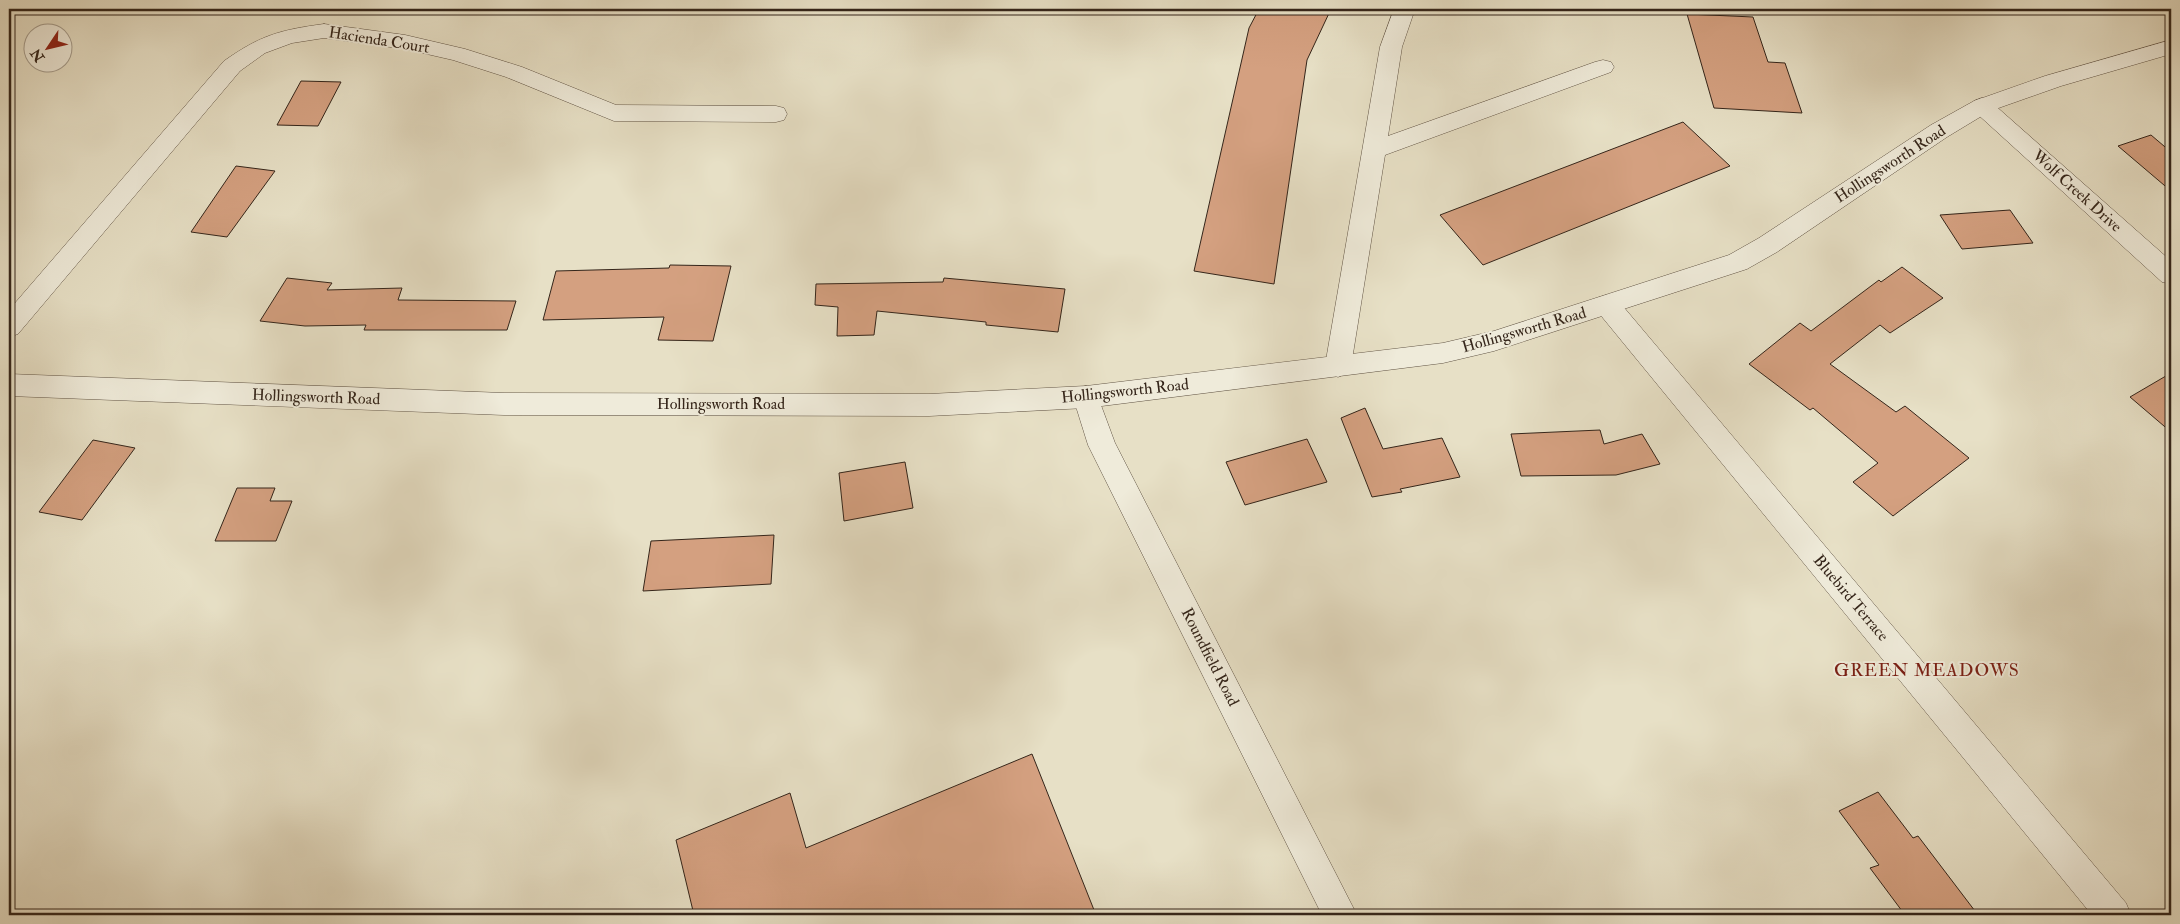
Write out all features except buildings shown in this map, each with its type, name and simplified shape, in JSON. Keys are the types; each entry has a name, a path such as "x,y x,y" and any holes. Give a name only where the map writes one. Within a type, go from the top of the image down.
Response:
{"street":[{"path":"1338,366 1391,47 1404,9"},
{"name":"Hacienda Court","path":"9,327 232,66 256,48 288,36 324,31 405,42 457,54 514,72 614,113 776,114"},
{"name":"Hollingsworth Road","path":"9,385 514,404 929,405 1086,397 1443,353 1494,340 1738,262 1768,245 1939,131 1982,106 2053,81 2171,47"},
{"path":"1374,150 1603,67"},
{"name":"Wolf Creek Drive","path":"1982,106 2171,276"},
{"name":"Bluebird Terrace","path":"1607,305 2114,915"},
{"name":"Roundfield Road","path":"1086,397 1102,445 1114,470 1340,915"}],"district":[{"name":"GREEN MEADOWS","path":"1927,670"}]}
